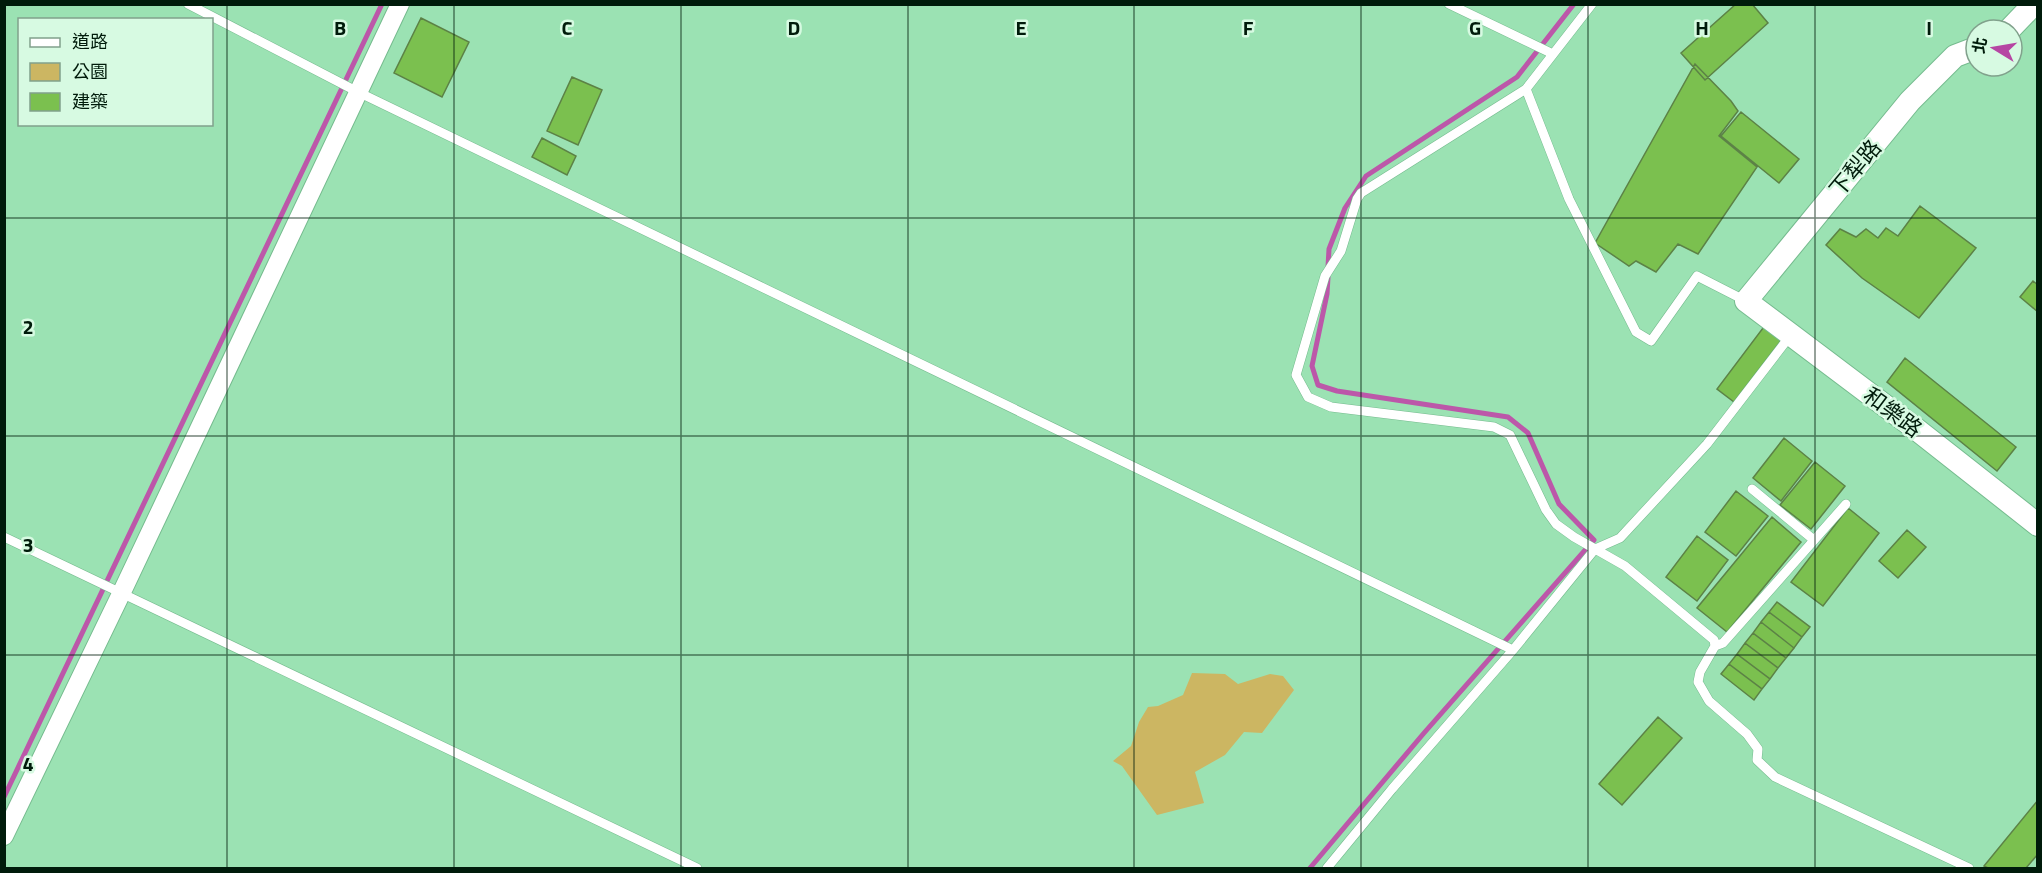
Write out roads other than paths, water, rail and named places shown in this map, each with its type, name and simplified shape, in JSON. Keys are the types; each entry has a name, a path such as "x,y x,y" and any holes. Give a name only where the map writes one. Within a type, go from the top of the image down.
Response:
{"street":[{"path":"4,836 400,4"},
{"path":"2021,18 2034,4"},
{"name":"下犁路","path":"1746,301 1910,102 1955,56 1964,53"},
{"name":"和樂路","path":"1746,301 1916,429 2037,525"}],"lane":[{"path":"188,4 358,92 1513,650"},
{"path":"1449,4 1553,54"},
{"path":"1592,4 1526,89 1361,193 1357,199 1341,251 1325,276 1296,375 1308,397 1331,407 1494,427 1510,435 1546,510 1557,524 1574,537 1625,566 1714,640 1715,646 1700,672 1698,682 1709,701 1747,734 1758,749 1757,760 1775,777 1969,868"},
{"path":"1526,89 1569,199 1636,332 1651,341 1697,276 1746,301"},
{"path":"1327,868 1392,789 1513,650 1594,549 1620,538 1707,444 1790,336"},
{"path":"1752,489 1814,540"},
{"path":"1715,646 1723,644 1846,504"},
{"path":"4,537 697,868"}],"waterway":[{"path":"4,797 382,4"},
{"path":"1328,267 1329,249 1345,208 1366,176 1517,77 1574,4"},
{"path":"1310,868 1424,733 1594,540 1559,504 1528,433 1508,417 1337,391 1318,385 1312,366 1327,294 1328,277"}]}
